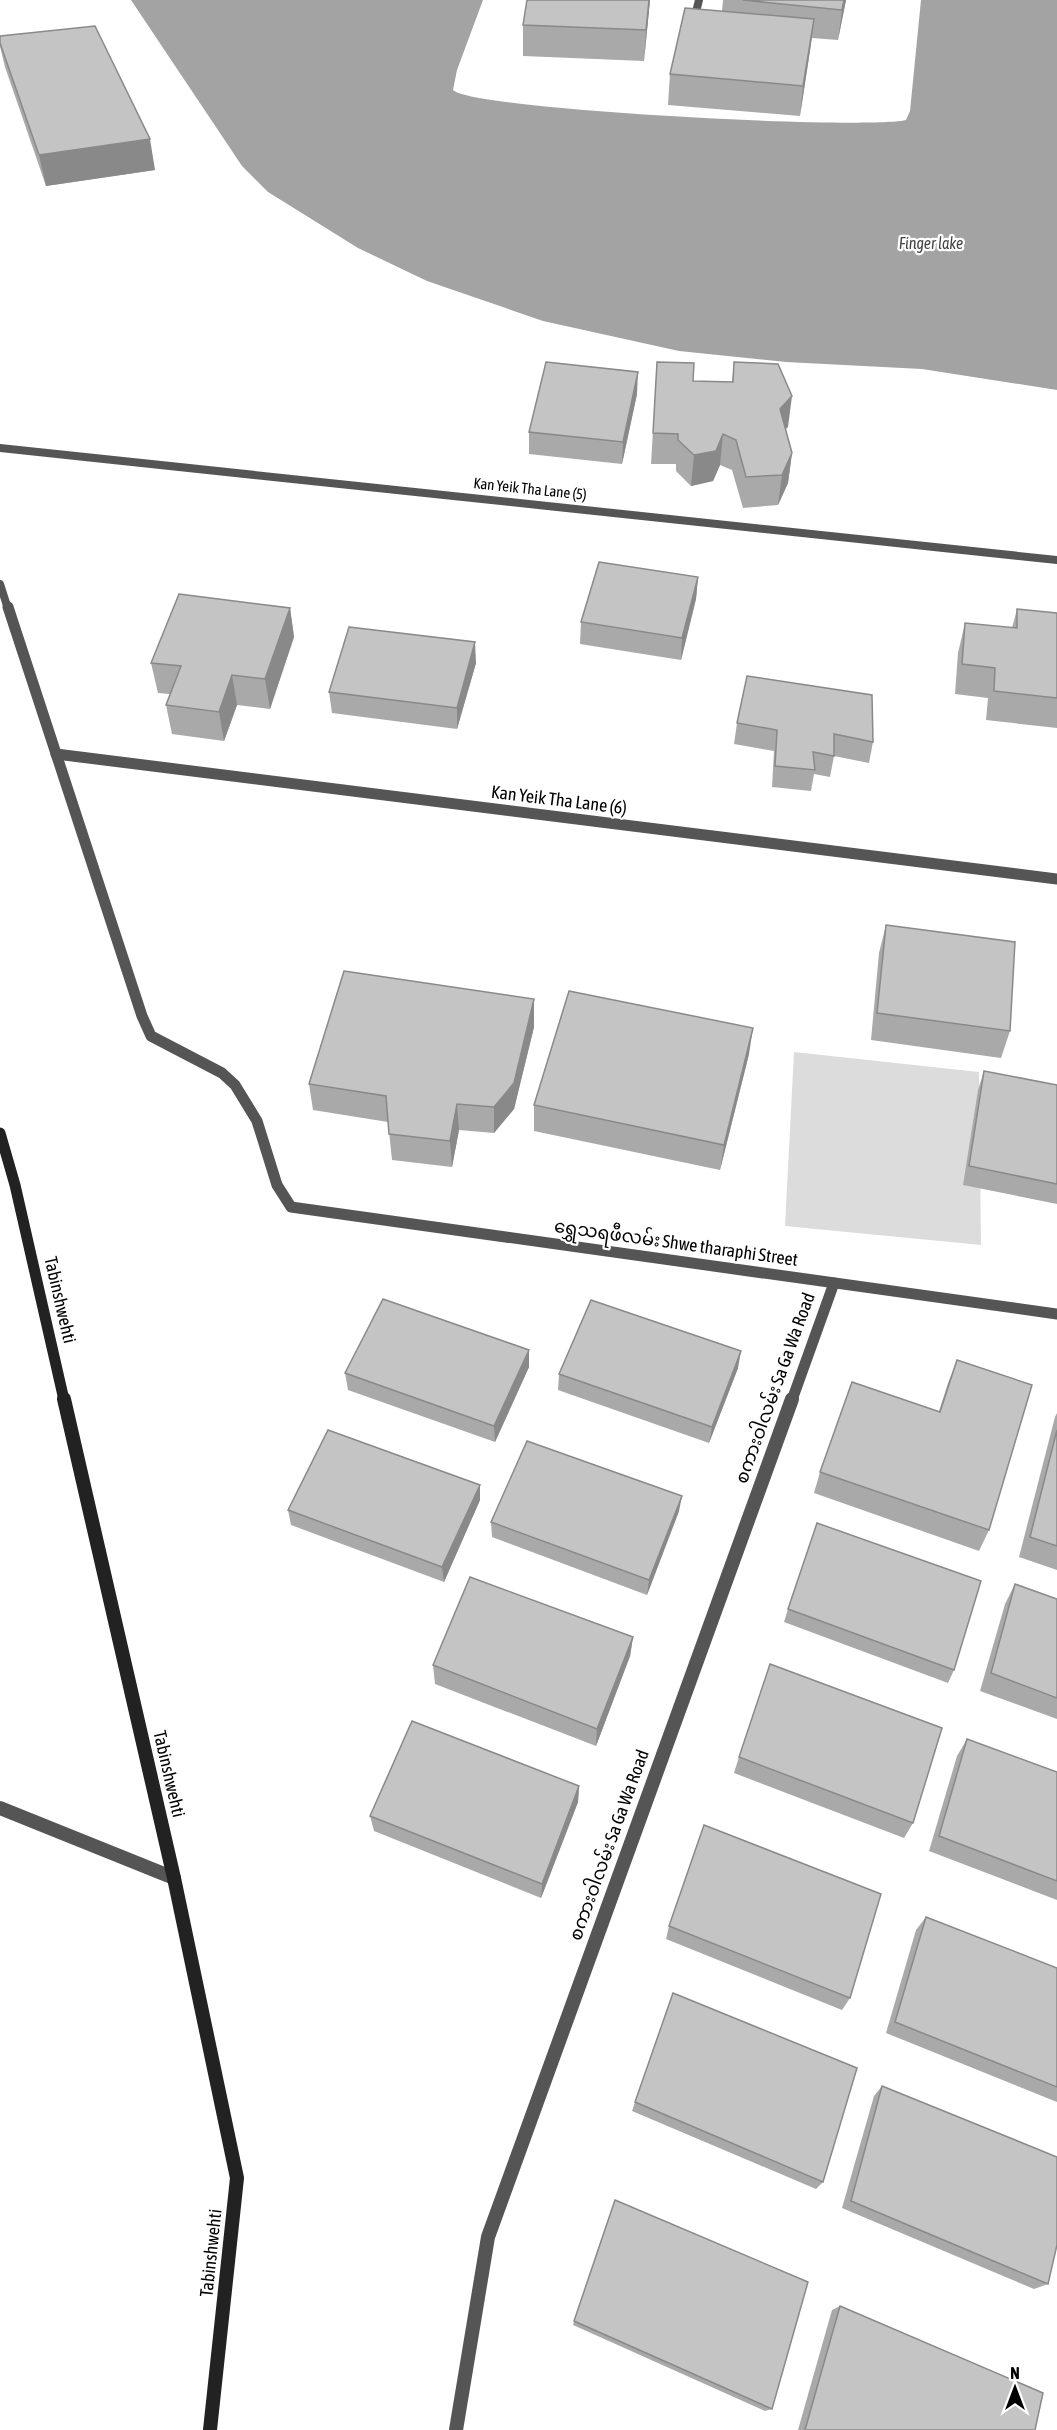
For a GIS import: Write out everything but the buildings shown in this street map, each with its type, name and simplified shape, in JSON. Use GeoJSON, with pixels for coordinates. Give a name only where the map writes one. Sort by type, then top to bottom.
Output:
{"type":"FeatureCollection","features":[{"type":"Feature","properties":{"kind":"main road","name":"Tabinshwehti"},"geometry":{"type":"LineString","coordinates":[[0,1134],[15,1185],[174,1878],[237,2178],[210,2430]]}},
{"type":"Feature","properties":{"kind":"street"},"geometry":{"type":"LineString","coordinates":[[696,12],[699,0]]}},
{"type":"Feature","properties":{"kind":"street","name":"Kan Yeik Tha Lane (5)"},"geometry":{"type":"LineString","coordinates":[[0,448],[1057,560]]}},
{"type":"Feature","properties":{"kind":"street"},"geometry":{"type":"LineString","coordinates":[[0,584],[56,754]]}},
{"type":"Feature","properties":{"kind":"street","name":"Kan Yeik Tha Lane (6)"},"geometry":{"type":"LineString","coordinates":[[56,754],[1057,879]]}},
{"type":"Feature","properties":{"kind":"street","name":"ရွှေသရဖီလမ်း Shwe tharaphi Street"},"geometry":{"type":"LineString","coordinates":[[56,754],[142,1016],[151,1036],[222,1073],[234,1085],[257,1121],[277,1185],[291,1208],[1057,1314]]}},
{"type":"Feature","properties":{"kind":"street","name":"စကားဝါလမ်း Sa Ga Wa Road"},"geometry":{"type":"LineString","coordinates":[[456,2430],[488,2237],[834,1283]]}},
{"type":"Feature","properties":{"kind":"street"},"geometry":{"type":"LineString","coordinates":[[0,1808],[174,1878]]}},
{"type":"Feature","properties":{"kind":"shaded area"},"geometry":{"type":"Polygon","coordinates":[[[794,1052],[979,1072],[981,1245],[785,1226],[794,1052]]]}},
{"type":"Feature","properties":{"kind":"water","name":"Finger lake"},"geometry":{"type":"Polygon","coordinates":[[[131,0],[483,0],[457,70],[453,90],[476,97],[526,105],[594,111],[750,120],[876,122],[906,120],[910,111],[921,0],[1057,0],[1057,390],[922,369],[786,362],[679,351],[543,321],[427,281],[358,248],[268,192],[242,166],[131,0]]]}}]}
